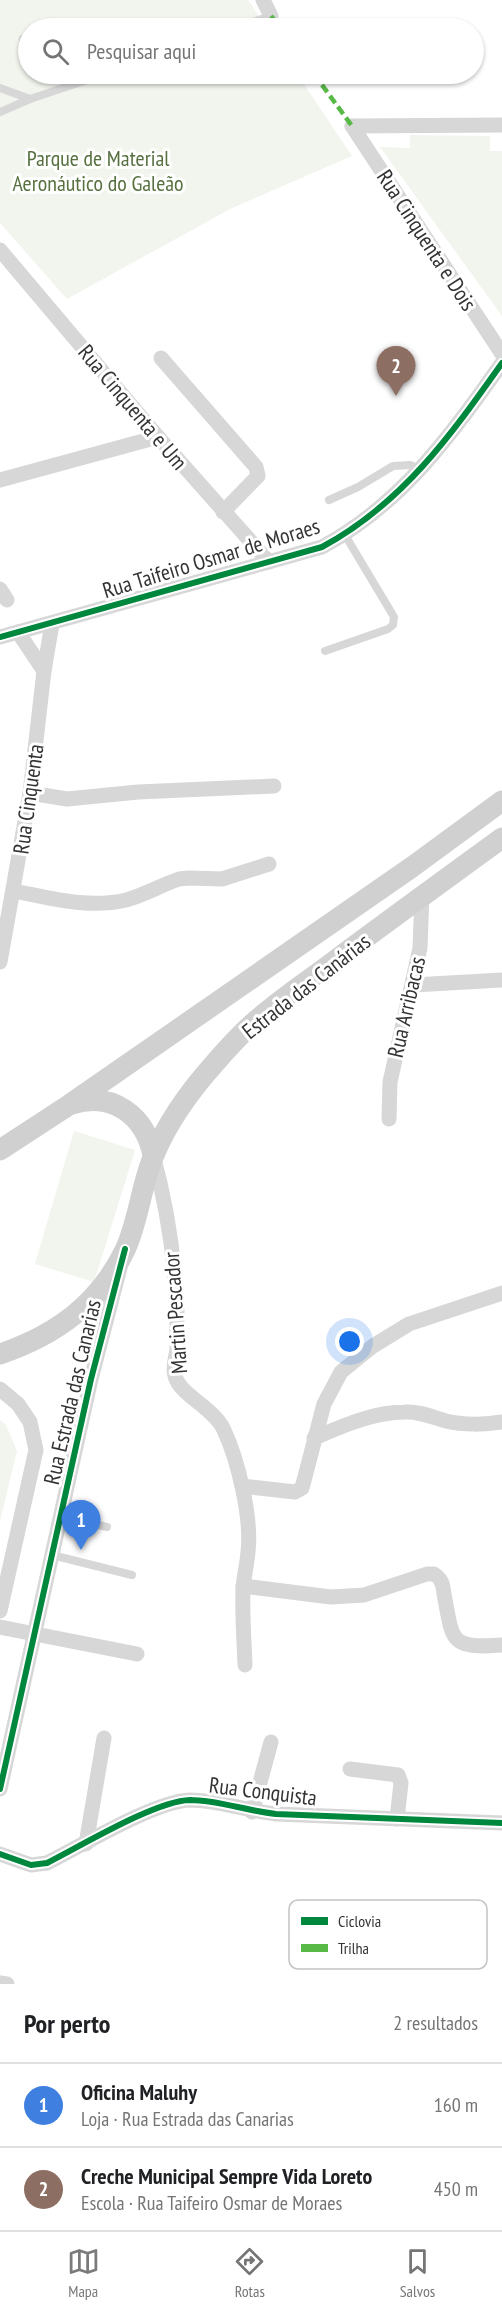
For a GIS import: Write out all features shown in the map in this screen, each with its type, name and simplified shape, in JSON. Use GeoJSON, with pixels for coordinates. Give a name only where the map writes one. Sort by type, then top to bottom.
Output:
{"type":"FeatureCollection","features":[{"type":"Feature","properties":{"kind":"main road","name":"Estrada das Canárias"},"geometry":{"type":"LineString","coordinates":[[0,1149],[69,1105],[412,867],[502,801]]}},
{"type":"Feature","properties":{"kind":"main road","name":"Estrada das Canárias"},"geometry":{"type":"LineString","coordinates":[[0,1354],[24,1346],[54,1331],[77,1314],[102,1287],[125,1249],[153,1155],[185,1098],[215,1063],[257,1020],[422,895],[502,838]]}},
{"type":"Feature","properties":{"kind":"main road"},"geometry":{"type":"LineString","coordinates":[[69,1105],[97,1101],[123,1109],[144,1129],[153,1155]]}},
{"type":"Feature","properties":{"kind":"street"},"geometry":{"type":"LineString","coordinates":[[263,0],[271,16]]}},
{"type":"Feature","properties":{"kind":"street","name":"Rua Cinquenta e Dois"},"geometry":{"type":"LineString","coordinates":[[502,125],[352,126],[502,354]]}},
{"type":"Feature","properties":{"kind":"street","name":"Rua Cinquenta e Um"},"geometry":{"type":"LineString","coordinates":[[0,250],[158,437],[269,562]]}},
{"type":"Feature","properties":{"kind":"street"},"geometry":{"type":"LineString","coordinates":[[161,358],[256,467],[258,476],[253,484],[224,512]]}},
{"type":"Feature","properties":{"kind":"street","name":"Rua Taifeiro Osmar de Moraes"},"geometry":{"type":"LineString","coordinates":[[0,637],[322,547],[345,534],[391,499],[421,470],[450,435],[502,363]]}},
{"type":"Feature","properties":{"kind":"street"},"geometry":{"type":"LineString","coordinates":[[0,480],[158,437]]}},
{"type":"Feature","properties":{"kind":"street","name":"Rua Cinquenta"},"geometry":{"type":"LineString","coordinates":[[0,962],[30,793],[44,671],[52,624]]}},
{"type":"Feature","properties":{"kind":"street"},"geometry":{"type":"LineString","coordinates":[[18,632],[44,671]]}},
{"type":"Feature","properties":{"kind":"street"},"geometry":{"type":"LineString","coordinates":[[30,793],[67,800],[153,791],[274,786]]}},
{"type":"Feature","properties":{"kind":"street"},"geometry":{"type":"LineString","coordinates":[[14,891],[74,902],[96,904],[115,902],[179,879],[222,879],[269,864]]}},
{"type":"Feature","properties":{"kind":"street","name":"Rua Arribacas"},"geometry":{"type":"LineString","coordinates":[[389,1119],[390,1082],[420,948],[422,895]]}},
{"type":"Feature","properties":{"kind":"street"},"geometry":{"type":"LineString","coordinates":[[413,985],[502,980]]}},
{"type":"Feature","properties":{"kind":"street","name":"Martin Pescador"},"geometry":{"type":"LineString","coordinates":[[153,1155],[163,1190],[171,1245],[177,1311],[175,1377],[181,1388],[210,1410],[223,1428],[242,1486],[249,1551],[243,1586],[245,1665]]}},
{"type":"Feature","properties":{"kind":"street","name":"Rua Estrada das Canarias"},"geometry":{"type":"LineString","coordinates":[[0,1788],[91,1379],[125,1249]]}},
{"type":"Feature","properties":{"kind":"street"},"geometry":{"type":"LineString","coordinates":[[242,1486],[299,1491],[302,1488],[324,1404],[341,1372],[373,1346],[409,1324],[502,1293]]}},
{"type":"Feature","properties":{"kind":"street","name":"Rua Estrada das Canarias"},"geometry":{"type":"LineString","coordinates":[[0,1389],[18,1404],[30,1422],[36,1450],[0,1611]]}},
{"type":"Feature","properties":{"kind":"street"},"geometry":{"type":"LineString","coordinates":[[314,1438],[347,1424],[379,1415],[405,1412],[424,1414],[448,1421],[502,1422]]}},
{"type":"Feature","properties":{"kind":"street"},"geometry":{"type":"LineString","coordinates":[[243,1586],[331,1597],[364,1595],[427,1574],[434,1574],[442,1582],[449,1626],[453,1636],[459,1642],[469,1646],[502,1645]]}},
{"type":"Feature","properties":{"kind":"street"},"geometry":{"type":"LineString","coordinates":[[0,1627],[137,1654]]}},
{"type":"Feature","properties":{"kind":"street"},"geometry":{"type":"LineString","coordinates":[[86,1844],[104,1738]]}},
{"type":"Feature","properties":{"kind":"street"},"geometry":{"type":"LineString","coordinates":[[252,1812],[271,1742]]}},
{"type":"Feature","properties":{"kind":"street"},"geometry":{"type":"LineString","coordinates":[[350,1768],[398,1775],[401,1783],[398,1819]]}},
{"type":"Feature","properties":{"kind":"street","name":"Rua Conquista"},"geometry":{"type":"LineString","coordinates":[[0,1854],[40,1866],[156,1808],[188,1800],[209,1802],[252,1812],[502,1822]]}},
{"type":"Feature","properties":{"kind":"street"},"geometry":{"type":"LineString","coordinates":[[0,1983],[7,1984]]}},
{"type":"Feature","properties":{"kind":"lane"},"geometry":{"type":"LineString","coordinates":[[265,18],[271,16]]}},
{"type":"Feature","properties":{"kind":"lane"},"geometry":{"type":"LineString","coordinates":[[0,112],[75,84]]}},
{"type":"Feature","properties":{"kind":"lane"},"geometry":{"type":"LineString","coordinates":[[0,88],[30,99]]}},
{"type":"Feature","properties":{"kind":"lane"},"geometry":{"type":"LineString","coordinates":[[329,500],[358,487],[393,466],[410,465],[421,470]]}},
{"type":"Feature","properties":{"kind":"lane"},"geometry":{"type":"LineString","coordinates":[[325,651],[388,629],[393,625],[394,617],[345,534]]}},
{"type":"Feature","properties":{"kind":"lane"},"geometry":{"type":"LineString","coordinates":[[61,1517],[107,1527]]}},
{"type":"Feature","properties":{"kind":"lane"},"geometry":{"type":"LineString","coordinates":[[52,1555],[132,1575]]}},
{"type":"Feature","properties":{"kind":"green space","name":"Parque de Material Aeronáutico do Galeão"},"geometry":{"type":"Polygon","coordinates":[[[0,0],[248,0],[260,18],[18,18],[18,84],[304,84],[352,156],[230,209],[67,299],[0,223],[0,0]]]}},
{"type":"Feature","properties":{"kind":"green space"},"geometry":{"type":"Polygon","coordinates":[[[410,135],[490,136],[490,151],[502,151],[502,316],[380,147],[410,148],[410,135]]]}},
{"type":"Feature","properties":{"kind":"green space"},"geometry":{"type":"Polygon","coordinates":[[[74,1131],[135,1150],[94,1282],[35,1264],[74,1131]]]}},
{"type":"Feature","properties":{"kind":"green space"},"geometry":{"type":"Polygon","coordinates":[[[0,1420],[6,1425],[17,1451],[0,1521],[0,1420]]]}},
{"type":"Feature","properties":{"kind":"marked path"},"geometry":{"type":"LineString","coordinates":[[321,84],[352,126]]}},
{"type":"Feature","properties":{"kind":"cycle path"},"geometry":{"type":"LineString","coordinates":[[0,637],[322,547],[351,530],[401,489],[444,442],[502,363]]}},
{"type":"Feature","properties":{"kind":"cycle path"},"geometry":{"type":"LineString","coordinates":[[0,1789],[91,1379],[125,1249]]}},
{"type":"Feature","properties":{"kind":"cycle path"},"geometry":{"type":"LineString","coordinates":[[0,1854],[31,1865],[47,1863],[138,1816],[175,1802],[190,1800],[276,1814],[502,1823]]}},
{"type":"Feature","properties":{"kind":"place","name":"Creche Municipal Sempre Vida Loreto"},"geometry":{"type":"Point","coordinates":[396,396]}},
{"type":"Feature","properties":{"kind":"place","name":"Oficina Maluhy"},"geometry":{"type":"Point","coordinates":[81,1550]}}]}
